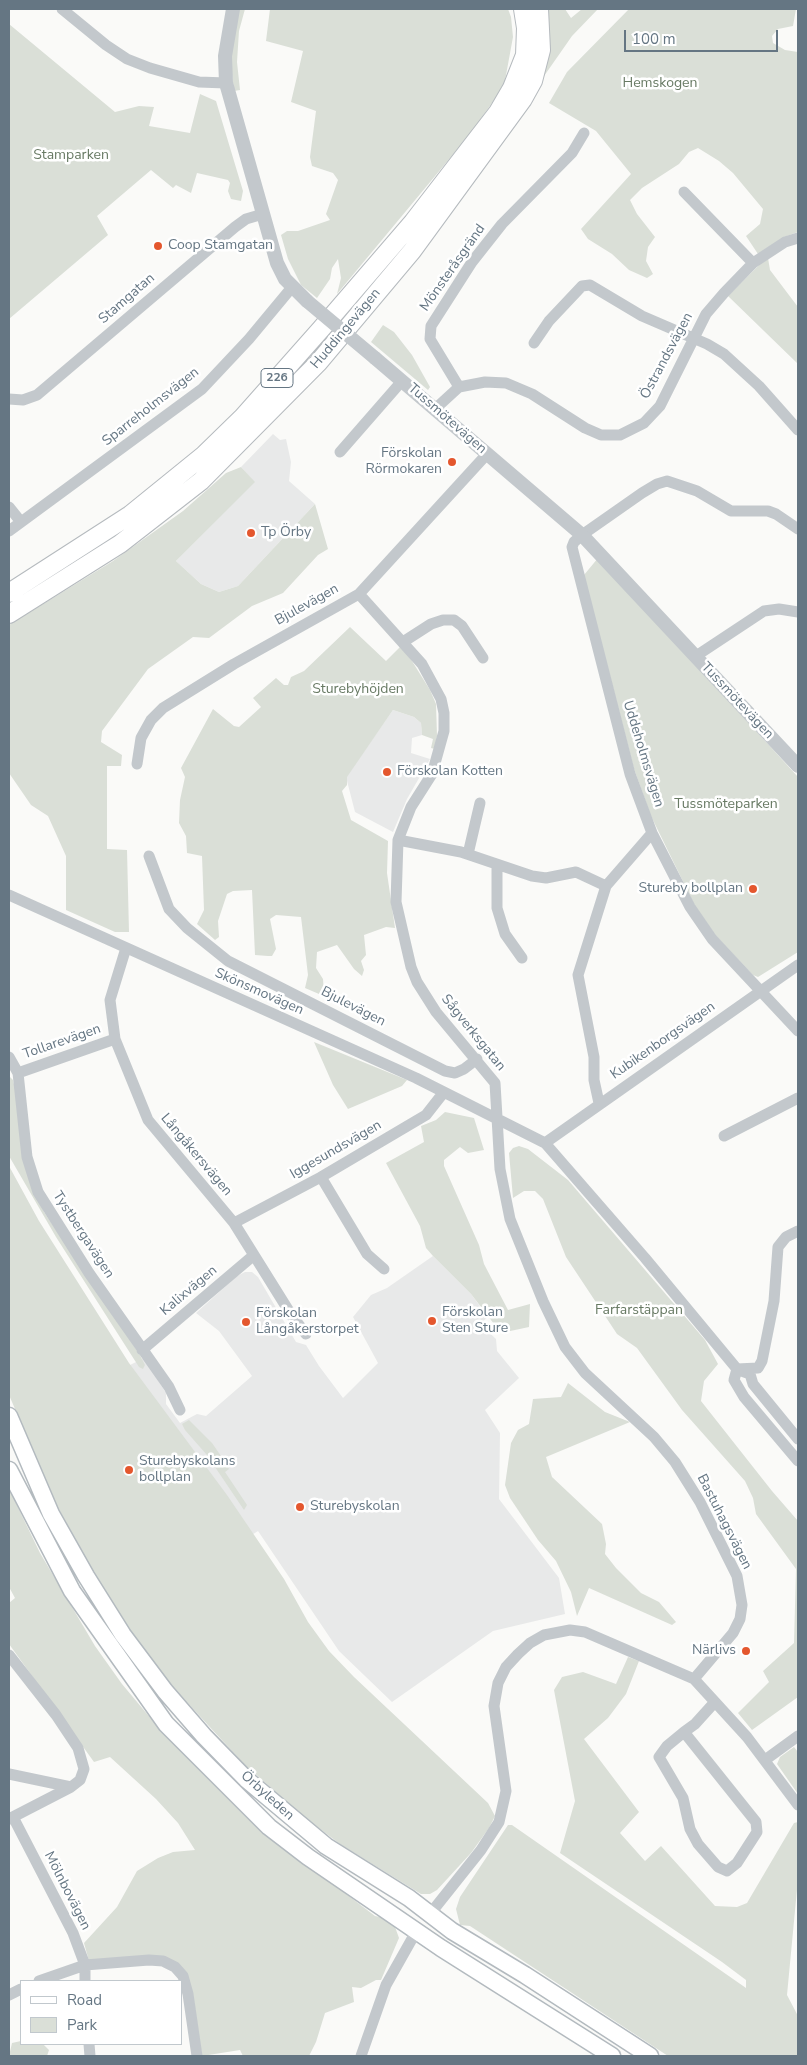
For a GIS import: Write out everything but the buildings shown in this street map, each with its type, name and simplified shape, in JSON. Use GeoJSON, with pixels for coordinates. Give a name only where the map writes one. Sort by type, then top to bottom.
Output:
{"type":"FeatureCollection","features":[{"type":"Feature","properties":{"kind":"main road","name":"Huddingevägen"},"geometry":{"type":"LineString","coordinates":[[9,593],[130,515],[204,455],[243,417],[321,329],[413,222],[498,112],[515,82],[525,55],[526,28],[523,9]]}},
{"type":"Feature","properties":{"kind":"main road","name":"Huddingevägen"},"geometry":{"type":"LineString","coordinates":[[9,614],[120,544],[194,487],[236,449],[318,363],[412,251],[523,99],[532,81],[541,50],[539,9]]}},
{"type":"Feature","properties":{"kind":"main road","name":"Örbyleden"},"geometry":{"type":"LineString","coordinates":[[9,1416],[51,1514],[86,1576],[123,1635],[166,1692],[204,1736],[282,1811],[326,1846],[409,1898],[452,1931],[525,1975],[650,2056]]}},
{"type":"Feature","properties":{"kind":"main road","name":"Örbyleden"},"geometry":{"type":"LineString","coordinates":[[9,1470],[72,1591],[166,1724],[269,1827],[308,1857],[441,1948],[612,2056]]}},
{"type":"Feature","properties":{"kind":"main road"},"geometry":{"type":"LineString","coordinates":[[417,1930],[430,1914]]}},
{"type":"Feature","properties":{"kind":"street"},"geometry":{"type":"LineString","coordinates":[[62,9],[106,45],[128,59],[150,68],[199,82],[226,83]]}},
{"type":"Feature","properties":{"kind":"street","name":"Tussmötevägen"},"geometry":{"type":"LineString","coordinates":[[233,9],[224,56],[226,83],[277,263],[285,278],[307,301],[582,535],[796,760]]}},
{"type":"Feature","properties":{"kind":"street","name":"Mönsteråsgränd"},"geometry":{"type":"LineString","coordinates":[[459,386],[430,339],[431,326],[472,262],[502,224],[572,154],[584,133]]}},
{"type":"Feature","properties":{"kind":"street"},"geometry":{"type":"LineString","coordinates":[[684,192],[753,263]]}},
{"type":"Feature","properties":{"kind":"street","name":"Stamgatan"},"geometry":{"type":"LineString","coordinates":[[9,399],[23,400],[37,395],[235,227],[246,219],[263,214]]}},
{"type":"Feature","properties":{"kind":"street","name":"Östrandsvägen"},"geometry":{"type":"LineString","coordinates":[[459,386],[485,382],[506,383],[532,394],[585,428],[601,435],[620,434],[644,423],[660,406],[706,314],[753,263],[786,242],[798,238]]}},
{"type":"Feature","properties":{"kind":"street"},"geometry":{"type":"LineString","coordinates":[[534,343],[549,320],[582,286],[590,285],[642,316],[707,344],[739,366],[798,430]]}},
{"type":"Feature","properties":{"kind":"street","name":"Sparreholmsvägen"},"geometry":{"type":"LineString","coordinates":[[9,531],[202,390],[250,339],[293,286]]}},
{"type":"Feature","properties":{"kind":"street"},"geometry":{"type":"LineString","coordinates":[[340,452],[402,380]]}},
{"type":"Feature","properties":{"kind":"street"},"geometry":{"type":"LineString","coordinates":[[435,409],[459,386]]}},
{"type":"Feature","properties":{"kind":"street","name":"Bjulevägen"},"geometry":{"type":"LineString","coordinates":[[137,764],[137,748],[140,738],[151,720],[163,708],[234,664],[359,594],[487,454]]}},
{"type":"Feature","properties":{"kind":"street"},"geometry":{"type":"LineString","coordinates":[[582,535],[642,493],[657,484],[667,481],[697,491],[731,511],[776,514],[798,530]]}},
{"type":"Feature","properties":{"kind":"street"},"geometry":{"type":"LineString","coordinates":[[9,507],[21,522]]}},
{"type":"Feature","properties":{"kind":"street","name":"Uddeholmsvägen"},"geometry":{"type":"LineString","coordinates":[[582,535],[574,542],[572,553],[630,774],[652,833],[690,907],[712,939],[798,1031]]}},
{"type":"Feature","properties":{"kind":"street","name":"Sågverksgatan"},"geometry":{"type":"LineString","coordinates":[[359,594],[422,664],[441,699],[444,731],[432,774],[411,807],[398,840],[396,902],[411,967],[417,982],[436,1012],[477,1058],[495,1082],[496,1118]]}},
{"type":"Feature","properties":{"kind":"street"},"geometry":{"type":"LineString","coordinates":[[696,656],[764,611],[780,609],[798,612]]}},
{"type":"Feature","properties":{"kind":"street"},"geometry":{"type":"LineString","coordinates":[[403,642],[431,624],[443,620],[454,620],[462,626],[483,658]]}},
{"type":"Feature","properties":{"kind":"street"},"geometry":{"type":"LineString","coordinates":[[468,854],[480,803]]}},
{"type":"Feature","properties":{"kind":"street"},"geometry":{"type":"LineString","coordinates":[[599,1103],[594,1080],[594,1057],[578,975],[606,886],[652,833]]}},
{"type":"Feature","properties":{"kind":"street"},"geometry":{"type":"LineString","coordinates":[[398,840],[468,854],[532,876],[546,878],[576,872],[606,886]]}},
{"type":"Feature","properties":{"kind":"street","name":"Bjulevägen"},"geometry":{"type":"LineString","coordinates":[[149,856],[169,909],[187,928],[228,960],[445,1071],[455,1073],[464,1069],[477,1058]]}},
{"type":"Feature","properties":{"kind":"street"},"geometry":{"type":"LineString","coordinates":[[497,864],[497,908],[505,934],[522,958]]}},
{"type":"Feature","properties":{"kind":"street","name":"Skönsmovägen"},"geometry":{"type":"LineString","coordinates":[[9,895],[444,1092],[496,1118]]}},
{"type":"Feature","properties":{"kind":"street","name":"Långåkersvägen"},"geometry":{"type":"LineString","coordinates":[[126,948],[110,1000],[115,1039],[148,1120],[234,1223],[292,1316],[306,1334]]}},
{"type":"Feature","properties":{"kind":"street","name":"Kubikenborgsvägen"},"geometry":{"type":"LineString","coordinates":[[545,1143],[798,964]]}},
{"type":"Feature","properties":{"kind":"street","name":"Tollarevägen"},"geometry":{"type":"LineString","coordinates":[[18,1073],[115,1039]]}},
{"type":"Feature","properties":{"kind":"street","name":"Tystbergavägen"},"geometry":{"type":"LineString","coordinates":[[9,1057],[18,1073],[27,1157],[38,1192],[142,1350],[169,1387],[180,1410]]}},
{"type":"Feature","properties":{"kind":"street","name":"Iggesundsvägen"},"geometry":{"type":"LineString","coordinates":[[234,1223],[321,1177],[426,1115],[444,1092]]}},
{"type":"Feature","properties":{"kind":"street"},"geometry":{"type":"LineString","coordinates":[[724,1136],[798,1098]]}},
{"type":"Feature","properties":{"kind":"street"},"geometry":{"type":"LineString","coordinates":[[496,1118],[545,1143],[645,1258],[737,1369],[750,1374],[753,1384],[798,1438]]}},
{"type":"Feature","properties":{"kind":"street","name":"Bastuhagsvägen"},"geometry":{"type":"LineString","coordinates":[[496,1118],[500,1169],[510,1219],[543,1301],[565,1347],[585,1373],[654,1437],[675,1462],[700,1502],[737,1576],[742,1605],[740,1619],[728,1639],[694,1679]]}},
{"type":"Feature","properties":{"kind":"street"},"geometry":{"type":"LineString","coordinates":[[321,1177],[367,1254],[384,1269]]}},
{"type":"Feature","properties":{"kind":"street"},"geometry":{"type":"LineString","coordinates":[[737,1369],[758,1368],[762,1361],[774,1300],[778,1246],[786,1237],[798,1231]]}},
{"type":"Feature","properties":{"kind":"street","name":"Kalixvägen"},"geometry":{"type":"LineString","coordinates":[[142,1350],[254,1255]]}},
{"type":"Feature","properties":{"kind":"street"},"geometry":{"type":"LineString","coordinates":[[737,1369],[734,1380],[744,1397],[798,1461]]}},
{"type":"Feature","properties":{"kind":"street"},"geometry":{"type":"LineString","coordinates":[[430,1914],[481,1850],[499,1822],[506,1791],[494,1706],[498,1683],[506,1667],[530,1643],[544,1635],[570,1630],[584,1632],[694,1679],[765,1760],[798,1805]]}},
{"type":"Feature","properties":{"kind":"street"},"geometry":{"type":"LineString","coordinates":[[9,1655],[56,1715],[83,1758],[84,1769],[80,1780],[71,1787],[11,1818]]}},
{"type":"Feature","properties":{"kind":"street"},"geometry":{"type":"LineString","coordinates":[[684,1732],[756,1822],[757,1832],[737,1863],[727,1871],[718,1867],[698,1844],[690,1829],[680,1790],[661,1764],[659,1757],[667,1746],[714,1703]]}},
{"type":"Feature","properties":{"kind":"street"},"geometry":{"type":"LineString","coordinates":[[765,1760],[798,1736]]}},
{"type":"Feature","properties":{"kind":"street"},"geometry":{"type":"LineString","coordinates":[[9,1774],[71,1787]]}},
{"type":"Feature","properties":{"kind":"street","name":"Mölnbovägen"},"geometry":{"type":"LineString","coordinates":[[11,1818],[69,1925],[85,1964],[85,1980]]}},
{"type":"Feature","properties":{"kind":"street"},"geometry":{"type":"LineString","coordinates":[[361,2056],[386,1985],[417,1930]]}},
{"type":"Feature","properties":{"kind":"street"},"geometry":{"type":"LineString","coordinates":[[42,1980],[85,1964],[149,1960],[163,1961],[175,1967],[183,1976],[188,1994],[197,2056]]}},
{"type":"Feature","properties":{"kind":"street"},"geometry":{"type":"LineString","coordinates":[[9,1996],[20,1990]]}},
{"type":"Feature","properties":{"kind":"shaded area"},"geometry":{"type":"Polygon","coordinates":[[[273,434],[280,440],[286,439],[291,462],[289,481],[315,504],[238,586],[219,592],[201,584],[176,561],[254,482],[241,467],[273,434]]]}},
{"type":"Feature","properties":{"kind":"shaded area","name":"Förskolan Kotten"},"geometry":{"type":"Polygon","coordinates":[[[393,710],[414,717],[421,723],[422,735],[412,738],[411,753],[430,759],[407,799],[393,832],[355,812],[346,777],[393,710]]]}},
{"type":"Feature","properties":{"kind":"shaded area","name":"Sturebyskolan"},"geometry":{"type":"Polygon","coordinates":[[[433,1256],[471,1294],[488,1317],[480,1324],[496,1339],[497,1351],[519,1378],[485,1410],[500,1433],[499,1499],[559,1578],[565,1614],[493,1631],[392,1702],[339,1651],[258,1531],[214,1559],[114,1373],[144,1358],[166,1393],[166,1404],[180,1423],[197,1414],[206,1416],[252,1376],[219,1331],[196,1313],[237,1276],[245,1272],[252,1272],[258,1277],[296,1342],[306,1345],[343,1398],[378,1363],[353,1317],[371,1295],[387,1288],[433,1256]]]}},
{"type":"Feature","properties":{"kind":"green space"},"geometry":{"type":"Polygon","coordinates":[[[239,9],[245,9],[239,31],[237,62],[240,90],[234,91],[231,66],[232,41],[239,9]]]}},
{"type":"Feature","properties":{"kind":"green space"},"geometry":{"type":"Polygon","coordinates":[[[270,9],[508,9],[511,17],[513,37],[504,86],[470,134],[337,294],[341,278],[338,259],[332,268],[330,279],[317,298],[301,285],[288,259],[281,235],[287,231],[298,231],[330,220],[326,214],[338,180],[333,173],[312,166],[310,157],[316,111],[291,102],[303,51],[266,41],[270,9]]]}},
{"type":"Feature","properties":{"kind":"green space"},"geometry":{"type":"Polygon","coordinates":[[[546,9],[565,9],[571,18],[582,9],[598,9],[572,36],[542,79],[548,55],[549,34],[546,9]]]}},
{"type":"Feature","properties":{"kind":"green space","name":"Hemskogen"},"geometry":{"type":"Polygon","coordinates":[[[629,9],[796,9],[793,26],[778,29],[772,36],[773,43],[785,50],[798,52],[798,232],[784,237],[758,254],[746,236],[760,224],[763,209],[733,173],[719,161],[698,148],[689,152],[679,164],[642,188],[630,200],[637,214],[655,237],[648,247],[646,261],[653,274],[647,278],[629,270],[612,254],[588,239],[581,229],[631,174],[596,131],[549,103],[567,72],[629,9]]]}},
{"type":"Feature","properties":{"kind":"green space","name":"Stamparken"},"geometry":{"type":"Polygon","coordinates":[[[9,24],[115,112],[139,106],[154,107],[149,126],[190,133],[200,94],[216,101],[243,191],[241,201],[231,199],[228,191],[230,183],[228,180],[197,173],[191,193],[176,185],[173,188],[151,170],[97,216],[108,235],[9,319],[9,24]]]}},
{"type":"Feature","properties":{"kind":"green space"},"geometry":{"type":"Polygon","coordinates":[[[768,258],[770,270],[798,307],[798,364],[728,296],[768,258]]]}},
{"type":"Feature","properties":{"kind":"green space"},"geometry":{"type":"Polygon","coordinates":[[[383,325],[394,332],[412,355],[430,387],[428,390],[371,342],[383,325]]]}},
{"type":"Feature","properties":{"kind":"green space"},"geometry":{"type":"Polygon","coordinates":[[[241,467],[255,482],[176,561],[201,584],[219,592],[238,586],[315,504],[328,549],[318,555],[283,593],[252,606],[209,638],[193,637],[148,669],[102,731],[101,742],[122,755],[121,766],[107,766],[107,849],[127,850],[129,932],[115,932],[66,910],[66,856],[48,816],[31,805],[9,773],[9,625],[113,561],[183,511],[226,473],[241,467]]]}},
{"type":"Feature","properties":{"kind":"green space","name":"Tussmöteparken"},"geometry":{"type":"Polygon","coordinates":[[[598,558],[798,777],[798,952],[758,977],[753,975],[716,936],[695,906],[651,816],[634,769],[584,575],[598,558]]]}},
{"type":"Feature","properties":{"kind":"green space","name":"Sturebyhöjden"},"geometry":{"type":"Polygon","coordinates":[[[350,627],[386,661],[402,645],[430,690],[436,704],[437,736],[435,749],[431,748],[433,739],[422,735],[421,723],[414,717],[393,710],[347,777],[347,785],[342,791],[351,820],[388,841],[387,873],[395,928],[386,927],[364,935],[366,955],[361,961],[364,970],[362,976],[354,969],[337,945],[317,952],[316,968],[323,979],[324,994],[319,994],[305,988],[308,975],[301,917],[276,915],[270,919],[276,949],[272,956],[255,955],[252,890],[233,891],[227,894],[218,921],[219,937],[215,940],[197,924],[204,910],[202,856],[187,853],[186,836],[179,823],[180,800],[185,777],[181,768],[213,709],[234,726],[239,727],[261,707],[253,698],[276,678],[284,685],[288,685],[291,677],[304,671],[350,627]]]}},
{"type":"Feature","properties":{"kind":"green space"},"geometry":{"type":"Polygon","coordinates":[[[314,1042],[407,1080],[402,1086],[348,1109],[333,1085],[314,1042]]]}},
{"type":"Feature","properties":{"kind":"green space"},"geometry":{"type":"Polygon","coordinates":[[[9,1076],[13,1080],[44,1212],[140,1355],[145,1365],[143,1369],[139,1367],[56,1237],[9,1156],[9,1076]]]}},
{"type":"Feature","properties":{"kind":"green space"},"geometry":{"type":"Polygon","coordinates":[[[445,1112],[474,1118],[484,1150],[468,1153],[460,1147],[444,1160],[444,1166],[479,1245],[484,1264],[508,1310],[530,1304],[529,1327],[501,1333],[471,1294],[426,1248],[420,1226],[386,1163],[424,1142],[421,1126],[436,1120],[445,1112]]]}},
{"type":"Feature","properties":{"kind":"green space","name":"Farfarstäppan"},"geometry":{"type":"Polygon","coordinates":[[[519,1146],[528,1149],[568,1180],[705,1340],[718,1364],[704,1381],[701,1401],[798,1521],[798,1697],[752,1730],[738,1713],[769,1682],[763,1671],[794,1643],[796,1569],[756,1514],[753,1498],[745,1481],[682,1410],[637,1348],[617,1334],[566,1257],[543,1199],[535,1191],[524,1191],[513,1198],[509,1153],[513,1148],[519,1146]]]}},
{"type":"Feature","properties":{"kind":"green space"},"geometry":{"type":"Polygon","coordinates":[[[9,1166],[39,1221],[129,1363],[227,1495],[284,1579],[308,1622],[329,1651],[354,1677],[488,1803],[495,1816],[489,1828],[471,1853],[437,1890],[430,1894],[421,1894],[340,1844],[304,1817],[244,1764],[170,1684],[122,1618],[101,1585],[56,1504],[9,1395],[9,1166]]]}},
{"type":"Feature","properties":{"kind":"green space"},"geometry":{"type":"Polygon","coordinates":[[[568,1383],[605,1412],[630,1422],[546,1457],[552,1477],[602,1524],[606,1544],[605,1554],[641,1593],[659,1602],[676,1622],[672,1625],[589,1588],[577,1616],[571,1592],[556,1561],[538,1540],[510,1498],[505,1485],[511,1443],[518,1430],[529,1424],[533,1399],[561,1397],[568,1383]]]}},
{"type":"Feature","properties":{"kind":"green space"},"geometry":{"type":"Polygon","coordinates":[[[189,1420],[212,1443],[221,1456],[214,1463],[185,1430],[182,1424],[189,1420]]]}},
{"type":"Feature","properties":{"kind":"green space"},"geometry":{"type":"Polygon","coordinates":[[[224,1460],[229,1469],[225,1472],[247,1505],[244,1510],[215,1467],[224,1460]]]}},
{"type":"Feature","properties":{"kind":"green space"},"geometry":{"type":"Polygon","coordinates":[[[9,1489],[40,1553],[95,1646],[122,1684],[163,1733],[248,1819],[375,1916],[389,1919],[394,1924],[399,1938],[381,1980],[376,1980],[361,1988],[352,1987],[354,2002],[325,2013],[316,2042],[309,2056],[243,2056],[240,2050],[202,2056],[193,1995],[173,1963],[89,1961],[84,1943],[117,1907],[137,1871],[158,1858],[173,1852],[195,1850],[178,1823],[156,1799],[110,1757],[94,1762],[9,1644],[9,1603],[15,1598],[9,1587],[9,1489]]]}},
{"type":"Feature","properties":{"kind":"green space"},"geometry":{"type":"Polygon","coordinates":[[[628,1657],[639,1661],[626,1694],[608,1718],[584,1739],[639,1812],[620,1833],[645,1861],[661,1846],[715,1906],[737,1907],[747,1903],[794,1823],[798,1822],[798,1879],[787,1995],[798,2016],[798,2056],[668,2056],[470,1926],[460,1925],[456,1909],[460,1897],[508,1825],[512,1825],[746,1988],[746,1980],[722,1962],[560,1853],[575,1801],[554,1690],[562,1677],[583,1672],[616,1684],[628,1657]]]}},
{"type":"Feature","properties":{"kind":"green space"},"geometry":{"type":"Polygon","coordinates":[[[794,1747],[798,1752],[798,1794],[777,1764],[780,1757],[794,1747]]]}},
{"type":"Feature","properties":{"kind":"green space"},"geometry":{"type":"Polygon","coordinates":[[[20,2041],[20,2045],[44,2045],[49,2050],[47,2056],[9,2056],[12,2043],[20,2041]]]}},
{"type":"Feature","properties":{"kind":"place","name":"Coop Stamgatan"},"geometry":{"type":"Point","coordinates":[158,246]}},
{"type":"Feature","properties":{"kind":"place","name":"Förskolan Rörmokaren"},"geometry":{"type":"Point","coordinates":[452,462]}},
{"type":"Feature","properties":{"kind":"place","name":"Tp Örby"},"geometry":{"type":"Point","coordinates":[251,533]}},
{"type":"Feature","properties":{"kind":"place","name":"Förskolan Kotten"},"geometry":{"type":"Point","coordinates":[387,772]}},
{"type":"Feature","properties":{"kind":"place","name":"Stureby bollplan"},"geometry":{"type":"Point","coordinates":[753,889]}},
{"type":"Feature","properties":{"kind":"place","name":"Förskolan Sten Sture"},"geometry":{"type":"Point","coordinates":[432,1321]}},
{"type":"Feature","properties":{"kind":"place","name":"Förskolan Långåkerstorpet"},"geometry":{"type":"Point","coordinates":[246,1322]}},
{"type":"Feature","properties":{"kind":"place","name":"Sturebyskolans bollplan"},"geometry":{"type":"Point","coordinates":[129,1470]}},
{"type":"Feature","properties":{"kind":"place","name":"Sturebyskolan"},"geometry":{"type":"Point","coordinates":[300,1507]}},
{"type":"Feature","properties":{"kind":"place","name":"Närlivs"},"geometry":{"type":"Point","coordinates":[746,1651]}}]}
